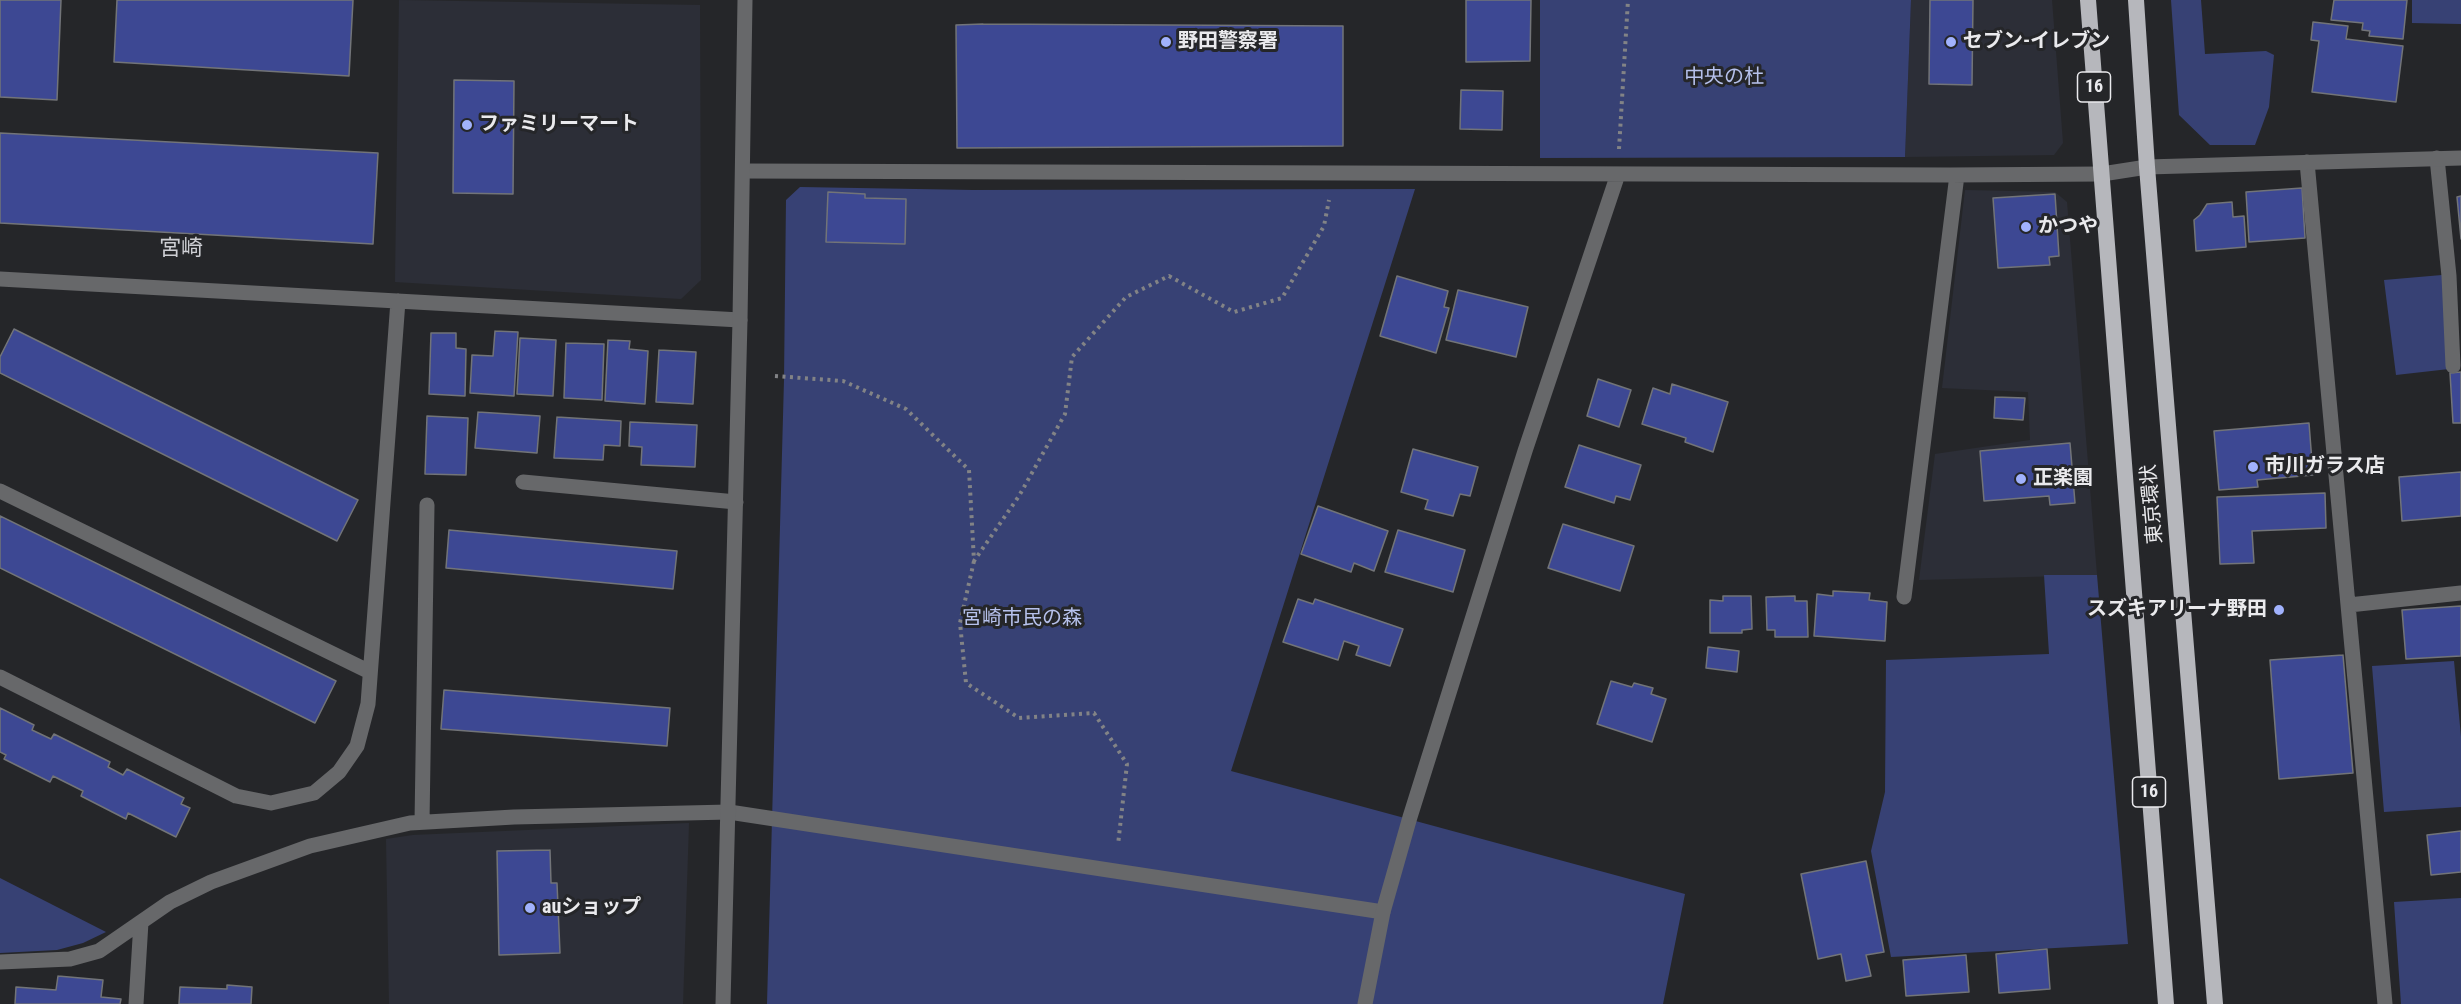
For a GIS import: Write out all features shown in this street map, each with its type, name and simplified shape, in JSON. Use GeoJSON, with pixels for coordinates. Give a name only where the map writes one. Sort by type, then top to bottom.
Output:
{"type":"FeatureCollection","features":[{"type":"Feature","properties":{"kind":"highway","name":"東京環状"},"geometry":{"type":"LineString","coordinates":[[2088,0],[2166,1004]]}},
{"type":"Feature","properties":{"kind":"highway","name":"東京環状"},"geometry":{"type":"LineString","coordinates":[[2136,0],[2147,167],[2215,1004]]}},
{"type":"Feature","properties":{"kind":"street"},"geometry":{"type":"LineString","coordinates":[[723,1004],[740,320],[745,0]]}},
{"type":"Feature","properties":{"kind":"street"},"geometry":{"type":"LineString","coordinates":[[2437,158],[2449,276],[2453,366]]}},
{"type":"Feature","properties":{"kind":"street"},"geometry":{"type":"LineString","coordinates":[[743,171],[2102,174],[2147,167],[2461,158]]}},
{"type":"Feature","properties":{"kind":"street"},"geometry":{"type":"LineString","coordinates":[[2307,162],[2385,1004]]}},
{"type":"Feature","properties":{"kind":"street"},"geometry":{"type":"LineString","coordinates":[[1365,1004],[1383,912],[1410,817],[1525,451],[1618,174]]}},
{"type":"Feature","properties":{"kind":"street"},"geometry":{"type":"LineString","coordinates":[[1904,597],[1957,175]]}},
{"type":"Feature","properties":{"kind":"street"},"geometry":{"type":"LineString","coordinates":[[0,279],[740,320]]}},
{"type":"Feature","properties":{"kind":"street"},"geometry":{"type":"LineString","coordinates":[[0,677],[236,796],[271,803],[314,793],[339,772],[357,746],[368,704],[398,302]]}},
{"type":"Feature","properties":{"kind":"street"},"geometry":{"type":"LineString","coordinates":[[522,482],[736,502]]}},
{"type":"Feature","properties":{"kind":"street"},"geometry":{"type":"LineString","coordinates":[[0,491],[370,672]]}},
{"type":"Feature","properties":{"kind":"street"},"geometry":{"type":"LineString","coordinates":[[422,822],[427,504]]}},
{"type":"Feature","properties":{"kind":"street"},"geometry":{"type":"LineString","coordinates":[[2349,605],[2461,592]]}},
{"type":"Feature","properties":{"kind":"street"},"geometry":{"type":"LineString","coordinates":[[0,962],[70,958],[99,951],[170,902],[211,882],[310,846],[410,823],[514,817],[729,812],[1383,912]]}},
{"type":"Feature","properties":{"kind":"street"},"geometry":{"type":"LineString","coordinates":[[136,1004],[141,922]]}},
{"type":"Feature","properties":{"kind":"path"},"geometry":{"type":"LineString","coordinates":[[1618,174],[1628,0]]}},
{"type":"Feature","properties":{"kind":"path"},"geometry":{"type":"LineString","coordinates":[[974,561],[1019,496],[1065,414],[1072,357],[1126,297],[1169,276],[1234,312],[1282,298],[1324,226],[1334,173]]}},
{"type":"Feature","properties":{"kind":"path"},"geometry":{"type":"LineString","coordinates":[[775,376],[843,381],[906,409],[969,470],[974,561],[960,623],[966,683],[1019,718],[1094,713],[1127,765],[1116,871]]}},
{"type":"Feature","properties":{"kind":"shaded area"},"geometry":{"type":"Polygon","coordinates":[[[399,0],[700,5],[701,280],[681,299],[395,282],[399,0]]]}},
{"type":"Feature","properties":{"kind":"shaded area"},"geometry":{"type":"Polygon","coordinates":[[[1911,0],[2052,0],[2063,143],[2054,155],[1905,157],[1911,0]]]}},
{"type":"Feature","properties":{"kind":"shaded area"},"geometry":{"type":"Polygon","coordinates":[[[1965,190],[2055,192],[2067,202],[2097,575],[1919,580],[1935,454],[2030,440],[2028,392],[1942,388],[1965,190]]]}},
{"type":"Feature","properties":{"kind":"shaded area"},"geometry":{"type":"Polygon","coordinates":[[[689,823],[683,1004],[389,1004],[386,839],[413,835],[689,823]]]}},
{"type":"Feature","properties":{"kind":"green space","name":"中央の杜"},"geometry":{"type":"Polygon","coordinates":[[[1540,0],[1911,0],[1905,157],[1540,158],[1540,0]]]}},
{"type":"Feature","properties":{"kind":"green space"},"geometry":{"type":"Polygon","coordinates":[[[2171,0],[2201,0],[2205,54],[2266,51],[2274,55],[2269,107],[2255,145],[2210,145],[2179,115],[2171,0]]]}},
{"type":"Feature","properties":{"kind":"green space"},"geometry":{"type":"Polygon","coordinates":[[[2412,0],[2461,0],[2461,24],[2412,23],[2412,0]]]}},
{"type":"Feature","properties":{"kind":"green space","name":"宮崎市民の森"},"geometry":{"type":"Polygon","coordinates":[[[800,187],[973,190],[1415,189],[1231,771],[1685,894],[1663,1004],[767,1004],[784,380],[786,200],[800,187]]]}},
{"type":"Feature","properties":{"kind":"green space"},"geometry":{"type":"Polygon","coordinates":[[[2442,275],[2449,369],[2396,375],[2384,280],[2442,275]]]}},
{"type":"Feature","properties":{"kind":"green space"},"geometry":{"type":"Polygon","coordinates":[[[2044,575],[2097,575],[2128,944],[1891,957],[1871,851],[1885,792],[1886,660],[2049,654],[2044,575]]]}},
{"type":"Feature","properties":{"kind":"green space"},"geometry":{"type":"Polygon","coordinates":[[[2454,661],[2461,737],[2461,807],[2384,812],[2372,666],[2454,661]]]}},
{"type":"Feature","properties":{"kind":"green space"},"geometry":{"type":"Polygon","coordinates":[[[0,878],[106,932],[83,943],[57,950],[0,953],[0,878]]]}},
{"type":"Feature","properties":{"kind":"green space"},"geometry":{"type":"Polygon","coordinates":[[[2461,898],[2461,1004],[2401,1004],[2394,902],[2461,898]]]}},
{"type":"Feature","properties":{"kind":"building"},"geometry":{"type":"Polygon","coordinates":[[[0,0],[61,0],[57,100],[0,97],[0,0]]]}},
{"type":"Feature","properties":{"kind":"building"},"geometry":{"type":"Polygon","coordinates":[[[117,0],[353,0],[349,76],[114,62],[117,0]]]}},
{"type":"Feature","properties":{"kind":"building"},"geometry":{"type":"Polygon","coordinates":[[[1466,0],[1531,0],[1530,61],[1466,62],[1466,0]]]}},
{"type":"Feature","properties":{"kind":"building","name":"セブン-イレブン"},"geometry":{"type":"Polygon","coordinates":[[[1930,0],[1973,0],[1972,85],[1929,84],[1930,0]]]}},
{"type":"Feature","properties":{"kind":"building"},"geometry":{"type":"Polygon","coordinates":[[[2334,0],[2407,0],[2403,39],[2369,36],[2370,31],[2362,30],[2363,23],[2331,20],[2334,0]]]}},
{"type":"Feature","properties":{"kind":"building"},"geometry":{"type":"Polygon","coordinates":[[[2313,22],[2348,26],[2346,39],[2403,46],[2396,102],[2312,92],[2319,41],[2311,40],[2313,22]]]}},
{"type":"Feature","properties":{"kind":"building"},"geometry":{"type":"Polygon","coordinates":[[[956,25],[1343,26],[1343,146],[957,148],[956,25]]]}},
{"type":"Feature","properties":{"kind":"building"},"geometry":{"type":"Polygon","coordinates":[[[454,80],[514,81],[513,194],[453,193],[454,80]]]}},
{"type":"Feature","properties":{"kind":"building"},"geometry":{"type":"Polygon","coordinates":[[[1461,90],[1503,91],[1502,130],[1460,129],[1461,90]]]}},
{"type":"Feature","properties":{"kind":"building"},"geometry":{"type":"Polygon","coordinates":[[[0,133],[378,153],[373,244],[0,223],[0,133]]]}},
{"type":"Feature","properties":{"kind":"building"},"geometry":{"type":"Polygon","coordinates":[[[2302,188],[2305,238],[2249,242],[2246,192],[2302,188]]]}},
{"type":"Feature","properties":{"kind":"building"},"geometry":{"type":"Polygon","coordinates":[[[828,192],[865,194],[865,198],[906,199],[905,244],[826,242],[828,192]]]}},
{"type":"Feature","properties":{"kind":"building","name":"かつや"},"geometry":{"type":"Polygon","coordinates":[[[2055,194],[2059,256],[2049,257],[2050,265],[1998,268],[1993,198],[2055,194]]]}},
{"type":"Feature","properties":{"kind":"building"},"geometry":{"type":"Polygon","coordinates":[[[2461,196],[2461,239],[2457,197],[2461,196]]]}},
{"type":"Feature","properties":{"kind":"building"},"geometry":{"type":"Polygon","coordinates":[[[2232,202],[2233,217],[2244,216],[2246,247],[2196,251],[2194,220],[2207,204],[2232,202]]]}},
{"type":"Feature","properties":{"kind":"building"},"geometry":{"type":"Polygon","coordinates":[[[1397,276],[1448,291],[1444,307],[1449,308],[1436,353],[1380,336],[1397,276]]]}},
{"type":"Feature","properties":{"kind":"building"},"geometry":{"type":"Polygon","coordinates":[[[1458,290],[1528,307],[1516,357],[1446,340],[1458,290]]]}},
{"type":"Feature","properties":{"kind":"building"},"geometry":{"type":"Polygon","coordinates":[[[14,329],[358,500],[337,541],[0,373],[0,357],[14,329]]]}},
{"type":"Feature","properties":{"kind":"building"},"geometry":{"type":"Polygon","coordinates":[[[495,331],[518,332],[514,396],[470,393],[472,355],[493,356],[495,331]]]}},
{"type":"Feature","properties":{"kind":"building"},"geometry":{"type":"Polygon","coordinates":[[[431,333],[456,333],[456,348],[466,349],[465,396],[429,394],[431,333]]]}},
{"type":"Feature","properties":{"kind":"building"},"geometry":{"type":"Polygon","coordinates":[[[520,338],[556,340],[553,396],[517,394],[520,338]]]}},
{"type":"Feature","properties":{"kind":"building"},"geometry":{"type":"Polygon","coordinates":[[[608,340],[630,341],[629,349],[648,351],[645,404],[605,401],[608,340]]]}},
{"type":"Feature","properties":{"kind":"building"},"geometry":{"type":"Polygon","coordinates":[[[566,343],[604,344],[602,400],[564,398],[566,343]]]}},
{"type":"Feature","properties":{"kind":"building"},"geometry":{"type":"Polygon","coordinates":[[[659,350],[696,352],[693,404],[656,402],[659,350]]]}},
{"type":"Feature","properties":{"kind":"building"},"geometry":{"type":"Polygon","coordinates":[[[2461,372],[2461,423],[2453,423],[2450,373],[2461,372]]]}},
{"type":"Feature","properties":{"kind":"building"},"geometry":{"type":"Polygon","coordinates":[[[1598,379],[1631,390],[1619,427],[1587,416],[1598,379]]]}},
{"type":"Feature","properties":{"kind":"building"},"geometry":{"type":"Polygon","coordinates":[[[1672,384],[1728,402],[1713,452],[1685,442],[1686,438],[1642,424],[1653,388],[1670,394],[1672,384]]]}},
{"type":"Feature","properties":{"kind":"building"},"geometry":{"type":"Polygon","coordinates":[[[1995,397],[2025,398],[2023,420],[1994,418],[1995,397]]]}},
{"type":"Feature","properties":{"kind":"building"},"geometry":{"type":"Polygon","coordinates":[[[478,412],[540,416],[537,453],[475,448],[478,412]]]}},
{"type":"Feature","properties":{"kind":"building"},"geometry":{"type":"Polygon","coordinates":[[[427,416],[468,418],[466,475],[425,474],[427,416]]]}},
{"type":"Feature","properties":{"kind":"building"},"geometry":{"type":"Polygon","coordinates":[[[557,417],[621,421],[620,446],[604,445],[603,460],[554,458],[557,417]]]}},
{"type":"Feature","properties":{"kind":"building"},"geometry":{"type":"Polygon","coordinates":[[[630,422],[697,425],[695,467],[641,465],[642,447],[629,446],[630,422]]]}},
{"type":"Feature","properties":{"kind":"building"},"geometry":{"type":"Polygon","coordinates":[[[2309,423],[2313,475],[2257,480],[2258,487],[2219,490],[2214,431],[2309,423]]]}},
{"type":"Feature","properties":{"kind":"building"},"geometry":{"type":"Polygon","coordinates":[[[2070,443],[2075,503],[2050,505],[2049,496],[1984,501],[1980,451],[2070,443]]]}},
{"type":"Feature","properties":{"kind":"building"},"geometry":{"type":"Polygon","coordinates":[[[1579,445],[1641,465],[1630,500],[1616,496],[1614,503],[1565,487],[1579,445]]]}},
{"type":"Feature","properties":{"kind":"building"},"geometry":{"type":"Polygon","coordinates":[[[1413,449],[1478,467],[1470,496],[1460,494],[1453,516],[1425,509],[1428,500],[1401,492],[1413,449]]]}},
{"type":"Feature","properties":{"kind":"building"},"geometry":{"type":"Polygon","coordinates":[[[2461,472],[2461,516],[2402,521],[2399,477],[2461,472]]]}},
{"type":"Feature","properties":{"kind":"building"},"geometry":{"type":"Polygon","coordinates":[[[2325,493],[2326,528],[2252,531],[2254,563],[2220,564],[2217,497],[2325,493]]]}},
{"type":"Feature","properties":{"kind":"building"},"geometry":{"type":"Polygon","coordinates":[[[1318,506],[1388,531],[1374,571],[1354,563],[1351,572],[1301,554],[1318,506]]]}},
{"type":"Feature","properties":{"kind":"building"},"geometry":{"type":"Polygon","coordinates":[[[0,516],[336,681],[315,723],[0,568],[0,516]]]}},
{"type":"Feature","properties":{"kind":"building"},"geometry":{"type":"Polygon","coordinates":[[[1563,524],[1634,546],[1620,591],[1548,568],[1563,524]]]}},
{"type":"Feature","properties":{"kind":"building"},"geometry":{"type":"Polygon","coordinates":[[[449,530],[677,551],[673,589],[446,568],[449,530]]]}},
{"type":"Feature","properties":{"kind":"building"},"geometry":{"type":"Polygon","coordinates":[[[1398,530],[1465,550],[1453,592],[1385,572],[1398,530]]]}},
{"type":"Feature","properties":{"kind":"building"},"geometry":{"type":"Polygon","coordinates":[[[1833,591],[1870,593],[1869,600],[1887,602],[1885,641],[1814,636],[1817,594],[1833,596],[1833,591]]]}},
{"type":"Feature","properties":{"kind":"building"},"geometry":{"type":"Polygon","coordinates":[[[1723,596],[1751,596],[1752,629],[1742,630],[1742,633],[1710,633],[1710,600],[1723,601],[1723,596]]]}},
{"type":"Feature","properties":{"kind":"building"},"geometry":{"type":"Polygon","coordinates":[[[1795,596],[1795,601],[1807,601],[1808,637],[1775,637],[1775,630],[1767,630],[1766,597],[1795,596]]]}},
{"type":"Feature","properties":{"kind":"building"},"geometry":{"type":"Polygon","coordinates":[[[1298,599],[1313,604],[1315,599],[1403,629],[1390,666],[1356,655],[1359,646],[1344,641],[1338,660],[1283,642],[1298,599]]]}},
{"type":"Feature","properties":{"kind":"building"},"geometry":{"type":"Polygon","coordinates":[[[2461,606],[2461,656],[2406,659],[2402,610],[2461,606]]]}},
{"type":"Feature","properties":{"kind":"building"},"geometry":{"type":"Polygon","coordinates":[[[1708,647],[1739,651],[1737,672],[1706,668],[1708,647]]]}},
{"type":"Feature","properties":{"kind":"building"},"geometry":{"type":"Polygon","coordinates":[[[2343,655],[2353,773],[2279,779],[2270,660],[2343,655]]]}},
{"type":"Feature","properties":{"kind":"building"},"geometry":{"type":"Polygon","coordinates":[[[1611,681],[1632,687],[1634,683],[1653,688],[1651,694],[1666,699],[1652,742],[1597,724],[1611,681]]]}},
{"type":"Feature","properties":{"kind":"building"},"geometry":{"type":"Polygon","coordinates":[[[444,690],[670,708],[667,746],[441,729],[444,690]]]}},
{"type":"Feature","properties":{"kind":"building"},"geometry":{"type":"Polygon","coordinates":[[[0,708],[34,725],[32,730],[51,739],[54,734],[110,762],[108,767],[123,775],[127,769],[184,798],[181,804],[190,808],[176,837],[128,813],[126,819],[81,796],[83,791],[53,776],[50,782],[4,759],[6,755],[0,752],[0,708]]]}},
{"type":"Feature","properties":{"kind":"building"},"geometry":{"type":"Polygon","coordinates":[[[2461,831],[2461,872],[2431,875],[2427,835],[2461,831]]]}},
{"type":"Feature","properties":{"kind":"building"},"geometry":{"type":"Polygon","coordinates":[[[550,850],[551,883],[557,883],[560,953],[499,955],[497,851],[550,850]]]}},
{"type":"Feature","properties":{"kind":"building"},"geometry":{"type":"Polygon","coordinates":[[[1866,861],[1884,952],[1866,955],[1871,976],[1846,981],[1841,954],[1818,959],[1801,874],[1866,861]]]}},
{"type":"Feature","properties":{"kind":"building"},"geometry":{"type":"Polygon","coordinates":[[[2047,949],[2050,989],[1999,993],[1996,954],[2047,949]]]}},
{"type":"Feature","properties":{"kind":"building"},"geometry":{"type":"Polygon","coordinates":[[[1966,955],[1969,992],[1906,996],[1903,960],[1966,955]]]}},
{"type":"Feature","properties":{"kind":"building"},"geometry":{"type":"Polygon","coordinates":[[[58,976],[103,980],[101,997],[121,999],[120,1004],[15,1004],[16,987],[56,990],[58,976]]]}},
{"type":"Feature","properties":{"kind":"building"},"geometry":{"type":"Polygon","coordinates":[[[227,985],[252,987],[251,1004],[179,1004],[180,987],[227,989],[227,985]]]}},
{"type":"Feature","properties":{"kind":"place","name":"野田警察署"},"geometry":{"type":"Point","coordinates":[1166,42]}},
{"type":"Feature","properties":{"kind":"place","name":"セブン-イレブン"},"geometry":{"type":"Point","coordinates":[1951,42]}},
{"type":"Feature","properties":{"kind":"place","name":"ファミリーマート"},"geometry":{"type":"Point","coordinates":[467,125]}},
{"type":"Feature","properties":{"kind":"place","name":"かつや"},"geometry":{"type":"Point","coordinates":[2026,227]}},
{"type":"Feature","properties":{"kind":"place","name":"市川ガラス店"},"geometry":{"type":"Point","coordinates":[2253,467]}},
{"type":"Feature","properties":{"kind":"place","name":"正楽園"},"geometry":{"type":"Point","coordinates":[2021,479]}},
{"type":"Feature","properties":{"kind":"place","name":"スズキアリーナ野田"},"geometry":{"type":"Point","coordinates":[2279,610]}},
{"type":"Feature","properties":{"kind":"place","name":"auショップ"},"geometry":{"type":"Point","coordinates":[530,908]}},
{"type":"Feature","properties":{"kind":"district","name":"宮崎"},"geometry":{"type":"Point","coordinates":[181,249]}}]}
